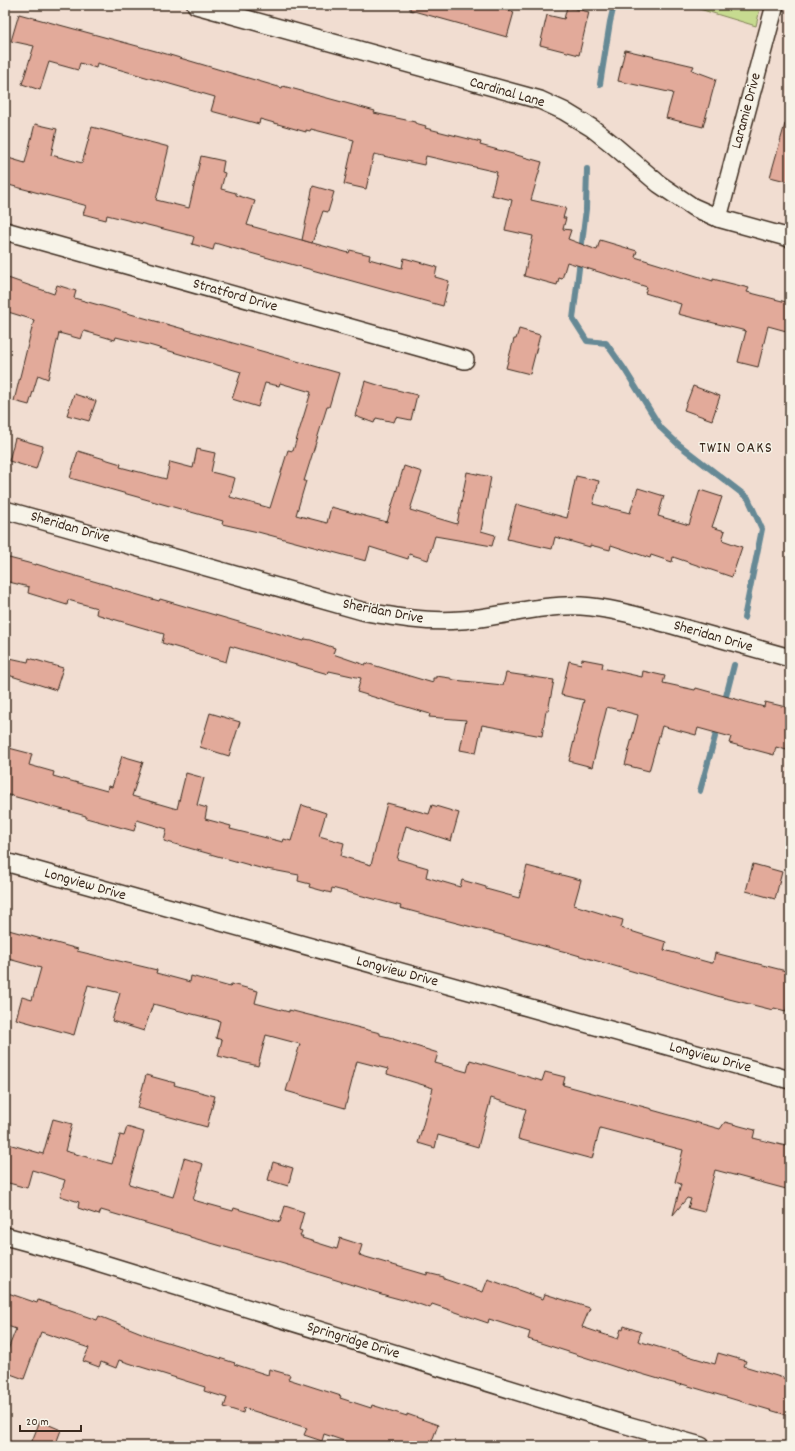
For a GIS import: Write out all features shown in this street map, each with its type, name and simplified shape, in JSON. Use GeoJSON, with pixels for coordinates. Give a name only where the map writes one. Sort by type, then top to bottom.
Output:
{"type":"FeatureCollection","features":[{"type":"Feature","properties":{"kind":"street","name":"Cardinal Lane"},"geometry":{"type":"LineString","coordinates":[[196,5],[540,100],[564,111],[592,128],[659,184],[693,207],[718,218],[790,238]]}},
{"type":"Feature","properties":{"kind":"street","name":"Laramie Drive"},"geometry":{"type":"LineString","coordinates":[[718,218],[776,5]]}},
{"type":"Feature","properties":{"kind":"street","name":"Stratford Drive"},"geometry":{"type":"LineString","coordinates":[[5,231],[464,360]]}},
{"type":"Feature","properties":{"kind":"street","name":"Sheridan Drive"},"geometry":{"type":"LineString","coordinates":[[5,510],[376,614],[412,620],[460,620],[558,606],[583,606],[607,609],[647,618],[790,658]]}},
{"type":"Feature","properties":{"kind":"street","name":"Longview Drive"},"geometry":{"type":"LineString","coordinates":[[5,862],[790,1080]]}},
{"type":"Feature","properties":{"kind":"street","name":"Springridge Drive"},"geometry":{"type":"LineString","coordinates":[[5,1236],[75,1255],[616,1422],[701,1446]]}},
{"type":"Feature","properties":{"kind":"green space"},"geometry":{"type":"Polygon","coordinates":[[[686,5],[761,5],[756,26],[686,5]]]}},
{"type":"Feature","properties":{"kind":"building"},"geometry":{"type":"Polygon","coordinates":[[[410,5],[505,5],[505,9],[514,12],[507,37],[410,10],[410,5]]]}},
{"type":"Feature","properties":{"kind":"building"},"geometry":{"type":"Polygon","coordinates":[[[567,7],[589,12],[579,55],[540,45],[547,15],[564,19],[567,7]]]}},
{"type":"Feature","properties":{"kind":"building"},"geometry":{"type":"Polygon","coordinates":[[[19,14],[163,53],[282,88],[283,86],[375,111],[374,113],[415,122],[426,126],[425,128],[481,142],[480,145],[542,162],[531,200],[566,208],[563,218],[566,218],[563,229],[571,230],[568,239],[597,250],[600,240],[637,251],[635,257],[713,281],[713,279],[749,288],[747,292],[790,303],[790,332],[768,326],[758,367],[738,362],[746,331],[678,314],[681,304],[645,293],[647,287],[567,262],[562,279],[559,278],[557,285],[524,276],[533,236],[505,230],[512,200],[491,195],[497,172],[426,156],[424,165],[374,154],[366,189],[344,184],[354,140],[311,129],[310,131],[306,130],[306,132],[260,119],[259,124],[211,111],[215,97],[97,63],[96,68],[80,63],[78,70],[49,62],[40,90],[22,84],[34,46],[11,41],[19,14]]]}},
{"type":"Feature","properties":{"kind":"building"},"geometry":{"type":"Polygon","coordinates":[[[625,50],[694,66],[692,70],[716,79],[703,127],[666,118],[673,93],[618,81],[625,50]]]}},
{"type":"Feature","properties":{"kind":"building"},"geometry":{"type":"Polygon","coordinates":[[[35,124],[57,129],[51,155],[82,163],[92,127],[169,147],[156,200],[189,208],[201,156],[224,161],[222,172],[225,173],[221,189],[236,193],[236,195],[255,201],[247,225],[349,253],[350,250],[370,255],[369,259],[402,268],[404,258],[437,267],[435,277],[449,281],[443,306],[215,243],[213,250],[192,244],[194,237],[192,236],[107,215],[106,220],[83,214],[86,206],[84,205],[5,184],[5,157],[25,163],[35,124]]]}},
{"type":"Feature","properties":{"kind":"building"},"geometry":{"type":"Polygon","coordinates":[[[785,124],[790,125],[790,182],[770,177],[785,124]]]}},
{"type":"Feature","properties":{"kind":"building"},"geometry":{"type":"Polygon","coordinates":[[[313,186],[334,192],[328,212],[323,211],[312,243],[302,240],[313,186]]]}},
{"type":"Feature","properties":{"kind":"building"},"geometry":{"type":"Polygon","coordinates":[[[5,277],[54,294],[57,285],[76,291],[74,298],[339,373],[304,481],[306,481],[296,515],[327,523],[331,507],[387,522],[404,466],[422,472],[410,510],[457,524],[467,472],[491,477],[481,531],[495,535],[492,546],[435,536],[428,560],[409,554],[408,559],[370,547],[366,561],[258,532],[222,524],[223,521],[70,478],[78,451],[121,464],[120,467],[166,479],[170,462],[193,468],[197,449],[215,453],[211,472],[235,478],[230,497],[270,508],[288,450],[293,451],[311,392],[280,383],[279,386],[265,383],[258,407],[232,399],[241,372],[149,345],[116,337],[115,340],[84,331],[81,339],[59,333],[48,379],[38,375],[29,405],[14,401],[34,320],[5,311],[5,277]]]}},
{"type":"Feature","properties":{"kind":"building"},"geometry":{"type":"Polygon","coordinates":[[[519,329],[540,335],[530,374],[506,368],[514,339],[516,339],[519,329]]]}},
{"type":"Feature","properties":{"kind":"building"},"geometry":{"type":"Polygon","coordinates":[[[365,381],[417,395],[411,420],[396,417],[394,422],[376,418],[374,423],[355,416],[365,381]]]}},
{"type":"Feature","properties":{"kind":"building"},"geometry":{"type":"Polygon","coordinates":[[[693,386],[720,396],[712,420],[684,410],[693,386]]]}},
{"type":"Feature","properties":{"kind":"building"},"geometry":{"type":"Polygon","coordinates":[[[74,394],[96,401],[89,421],[67,415],[74,394]]]}},
{"type":"Feature","properties":{"kind":"building"},"geometry":{"type":"Polygon","coordinates":[[[15,438],[43,446],[36,469],[9,461],[15,438]]]}},
{"type":"Feature","properties":{"kind":"building"},"geometry":{"type":"Polygon","coordinates":[[[576,476],[599,481],[593,504],[630,513],[638,488],[664,496],[658,516],[689,525],[700,490],[722,497],[712,527],[725,531],[722,540],[742,547],[732,577],[673,557],[672,562],[651,555],[650,558],[611,545],[610,550],[590,545],[590,547],[555,537],[552,549],[507,539],[516,504],[567,518],[576,476]]]}},
{"type":"Feature","properties":{"kind":"building"},"geometry":{"type":"Polygon","coordinates":[[[5,557],[36,564],[159,601],[160,599],[304,641],[305,639],[311,640],[335,648],[333,654],[365,665],[366,663],[433,683],[433,678],[436,678],[436,676],[454,680],[503,685],[506,673],[554,680],[548,711],[546,711],[542,736],[482,725],[476,753],[460,750],[466,720],[429,717],[430,714],[357,692],[361,678],[329,671],[328,674],[230,646],[226,662],[162,643],[164,634],[96,614],[97,608],[68,600],[67,605],[28,593],[29,587],[5,581],[5,557]]]}},
{"type":"Feature","properties":{"kind":"building"},"geometry":{"type":"Polygon","coordinates":[[[5,657],[28,662],[29,658],[63,668],[56,690],[5,674],[5,657]]]}},
{"type":"Feature","properties":{"kind":"building"},"geometry":{"type":"Polygon","coordinates":[[[582,659],[603,663],[602,668],[642,677],[643,671],[665,676],[663,683],[695,690],[696,688],[764,707],[765,702],[790,708],[790,751],[776,747],[774,755],[729,743],[731,737],[698,728],[696,735],[662,726],[649,771],[625,765],[638,715],[607,707],[592,767],[569,761],[584,700],[561,695],[569,661],[581,664],[582,659]]]}},
{"type":"Feature","properties":{"kind":"building"},"geometry":{"type":"Polygon","coordinates":[[[210,713],[240,722],[229,756],[200,747],[210,713]]]}},
{"type":"Feature","properties":{"kind":"building"},"geometry":{"type":"Polygon","coordinates":[[[5,747],[32,754],[29,765],[54,772],[53,776],[107,791],[108,786],[112,787],[122,756],[143,762],[132,796],[177,809],[186,773],[204,778],[197,805],[207,808],[205,819],[231,826],[230,829],[283,842],[284,839],[291,841],[302,805],[326,813],[319,836],[344,843],[341,856],[371,865],[387,803],[429,814],[432,805],[459,813],[451,841],[406,826],[397,859],[428,868],[426,877],[460,887],[462,880],[486,887],[486,889],[519,898],[527,866],[581,880],[574,905],[623,920],[621,928],[666,942],[664,950],[711,963],[713,963],[715,953],[790,972],[790,997],[786,1011],[774,1008],[773,1010],[717,996],[570,953],[400,908],[401,906],[332,888],[331,893],[309,887],[310,884],[298,881],[299,875],[267,870],[164,841],[167,829],[137,820],[134,831],[5,794],[5,747]]]}},
{"type":"Feature","properties":{"kind":"building"},"geometry":{"type":"Polygon","coordinates":[[[753,864],[782,872],[775,899],[746,891],[753,864]]]}},
{"type":"Feature","properties":{"kind":"building"},"geometry":{"type":"Polygon","coordinates":[[[5,929],[78,949],[77,951],[157,970],[156,973],[190,982],[191,976],[230,987],[231,984],[258,991],[255,1003],[380,1033],[380,1035],[438,1053],[435,1063],[467,1072],[470,1060],[542,1081],[545,1072],[565,1077],[563,1085],[720,1129],[725,1122],[755,1130],[753,1138],[790,1147],[790,1190],[715,1170],[704,1212],[688,1208],[691,1199],[687,1198],[673,1215],[681,1184],[675,1182],[683,1150],[600,1128],[592,1159],[518,1139],[526,1109],[491,1098],[478,1147],[438,1135],[435,1148],[418,1143],[433,1088],[387,1074],[388,1069],[357,1061],[345,1108],[286,1091],[300,1044],[266,1035],[258,1066],[218,1056],[222,1040],[216,1038],[220,1021],[153,1004],[144,1031],[112,1021],[120,993],[88,985],[74,1035],[16,1019],[22,997],[32,1000],[41,968],[5,958],[5,929]]]}},
{"type":"Feature","properties":{"kind":"building"},"geometry":{"type":"Polygon","coordinates":[[[146,1075],[175,1083],[174,1085],[215,1096],[207,1127],[137,1108],[146,1075]]]}},
{"type":"Feature","properties":{"kind":"building"},"geometry":{"type":"Polygon","coordinates":[[[53,1119],[72,1124],[65,1151],[112,1164],[120,1135],[124,1136],[127,1127],[144,1132],[129,1184],[173,1197],[184,1158],[203,1164],[193,1200],[233,1211],[234,1208],[280,1222],[285,1206],[304,1212],[299,1230],[302,1231],[300,1236],[303,1236],[302,1238],[337,1249],[340,1238],[362,1245],[359,1255],[427,1275],[427,1273],[444,1277],[444,1279],[483,1292],[488,1279],[543,1299],[545,1294],[590,1308],[582,1327],[618,1339],[621,1329],[623,1330],[624,1326],[641,1332],[638,1341],[715,1364],[718,1353],[746,1361],[744,1366],[790,1380],[790,1416],[682,1384],[681,1385],[628,1371],[528,1339],[530,1332],[489,1319],[488,1323],[432,1304],[430,1308],[404,1299],[388,1296],[101,1210],[99,1215],[78,1208],[79,1202],[60,1196],[65,1180],[32,1170],[27,1188],[5,1182],[5,1143],[43,1154],[53,1119]]]}},
{"type":"Feature","properties":{"kind":"building"},"geometry":{"type":"Polygon","coordinates":[[[273,1162],[293,1168],[288,1186],[268,1180],[273,1162]]]}},
{"type":"Feature","properties":{"kind":"building"},"geometry":{"type":"Polygon","coordinates":[[[5,1292],[37,1303],[38,1300],[97,1320],[99,1316],[154,1338],[235,1363],[234,1364],[268,1375],[269,1369],[290,1375],[288,1379],[341,1396],[340,1398],[371,1408],[372,1405],[407,1416],[407,1414],[438,1425],[430,1446],[359,1446],[324,1434],[322,1441],[304,1435],[307,1428],[244,1408],[243,1413],[224,1407],[227,1398],[204,1391],[205,1387],[119,1360],[116,1368],[101,1362],[99,1367],[83,1361],[89,1348],[41,1332],[24,1379],[5,1372],[5,1357],[16,1329],[5,1325],[5,1292]]]}},
{"type":"Feature","properties":{"kind":"building"},"geometry":{"type":"Polygon","coordinates":[[[40,1421],[61,1430],[55,1446],[30,1446],[40,1421]]]}},
{"type":"Feature","properties":{"kind":"waterway"},"geometry":{"type":"LineString","coordinates":[[600,84],[614,5]]}},
{"type":"Feature","properties":{"kind":"waterway"},"geometry":{"type":"LineString","coordinates":[[587,169],[586,209],[573,319],[587,341],[606,343],[625,370],[661,428],[678,444],[748,498],[762,529],[744,618]]}},
{"type":"Feature","properties":{"kind":"waterway"},"geometry":{"type":"LineString","coordinates":[[724,704],[734,665]]}},
{"type":"Feature","properties":{"kind":"waterway"},"geometry":{"type":"LineString","coordinates":[[700,791],[718,726]]}},
{"type":"Feature","properties":{"kind":"district","name":"TWIN OAKS"},"geometry":{"type":"Point","coordinates":[736,448]}}]}
